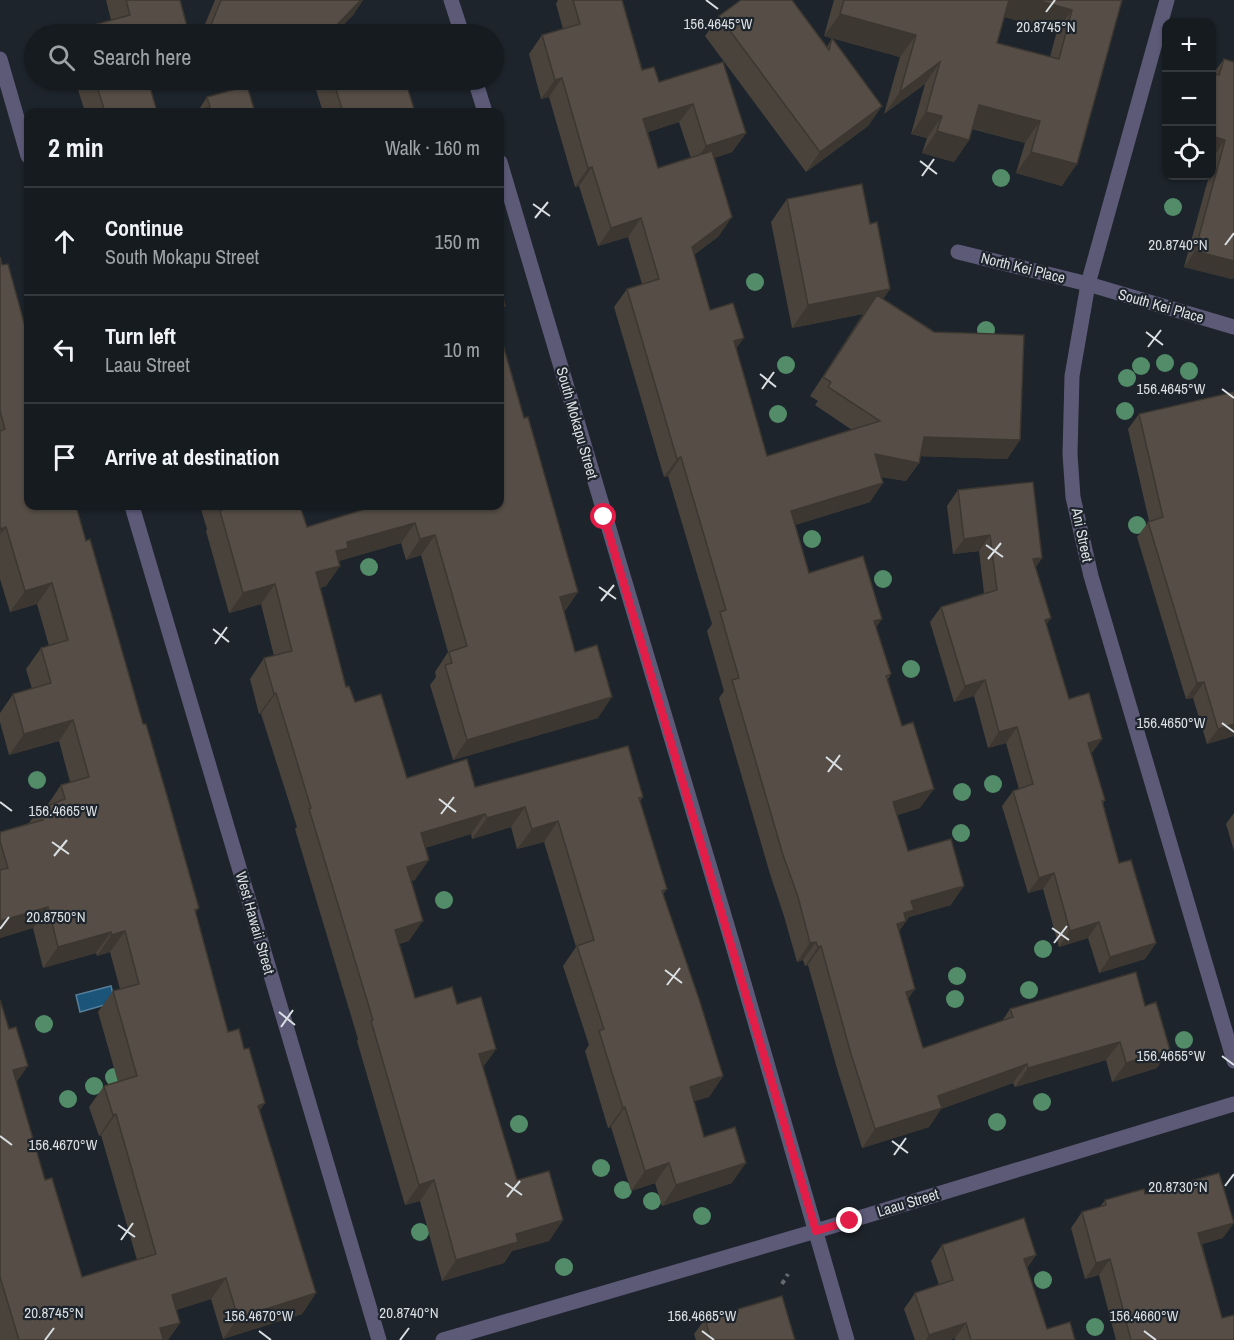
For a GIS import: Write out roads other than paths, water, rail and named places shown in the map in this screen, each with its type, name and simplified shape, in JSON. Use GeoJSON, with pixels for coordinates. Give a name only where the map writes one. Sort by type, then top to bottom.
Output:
{"type":"FeatureCollection","features":[{"type":"Feature","properties":{"kind":"street"},"geometry":{"type":"LineString","coordinates":[[451,0],[459,24]]}},
{"type":"Feature","properties":{"kind":"street","name":"Ani Street"},"geometry":{"type":"LineString","coordinates":[[1167,0],[1088,284],[1072,376],[1070,454],[1073,497],[1091,576],[1234,1061]]}},
{"type":"Feature","properties":{"kind":"street"},"geometry":{"type":"LineString","coordinates":[[0,59],[24,142]]}},
{"type":"Feature","properties":{"kind":"street"},"geometry":{"type":"LineString","coordinates":[[478,90],[484,108]]}},
{"type":"Feature","properties":{"kind":"street","name":"South Mokapu Street"},"geometry":{"type":"LineString","coordinates":[[504,176],[847,1340]]}},
{"type":"Feature","properties":{"kind":"street","name":"North Kei Place"},"geometry":{"type":"LineString","coordinates":[[958,252],[1088,284]]}},
{"type":"Feature","properties":{"kind":"street","name":"South Kei Place"},"geometry":{"type":"LineString","coordinates":[[1088,284],[1234,327]]}},
{"type":"Feature","properties":{"kind":"street","name":"West Hawaii Street"},"geometry":{"type":"LineString","coordinates":[[133,510],[379,1340]]}},
{"type":"Feature","properties":{"kind":"street","name":"Laau Street"},"geometry":{"type":"LineString","coordinates":[[443,1340],[816,1231],[1234,1104]]}},
{"type":"Feature","properties":{"kind":"water"},"geometry":{"type":"Polygon","coordinates":[[[111,986],[115,1002],[80,1012],[76,995],[111,986]]]}}]}
